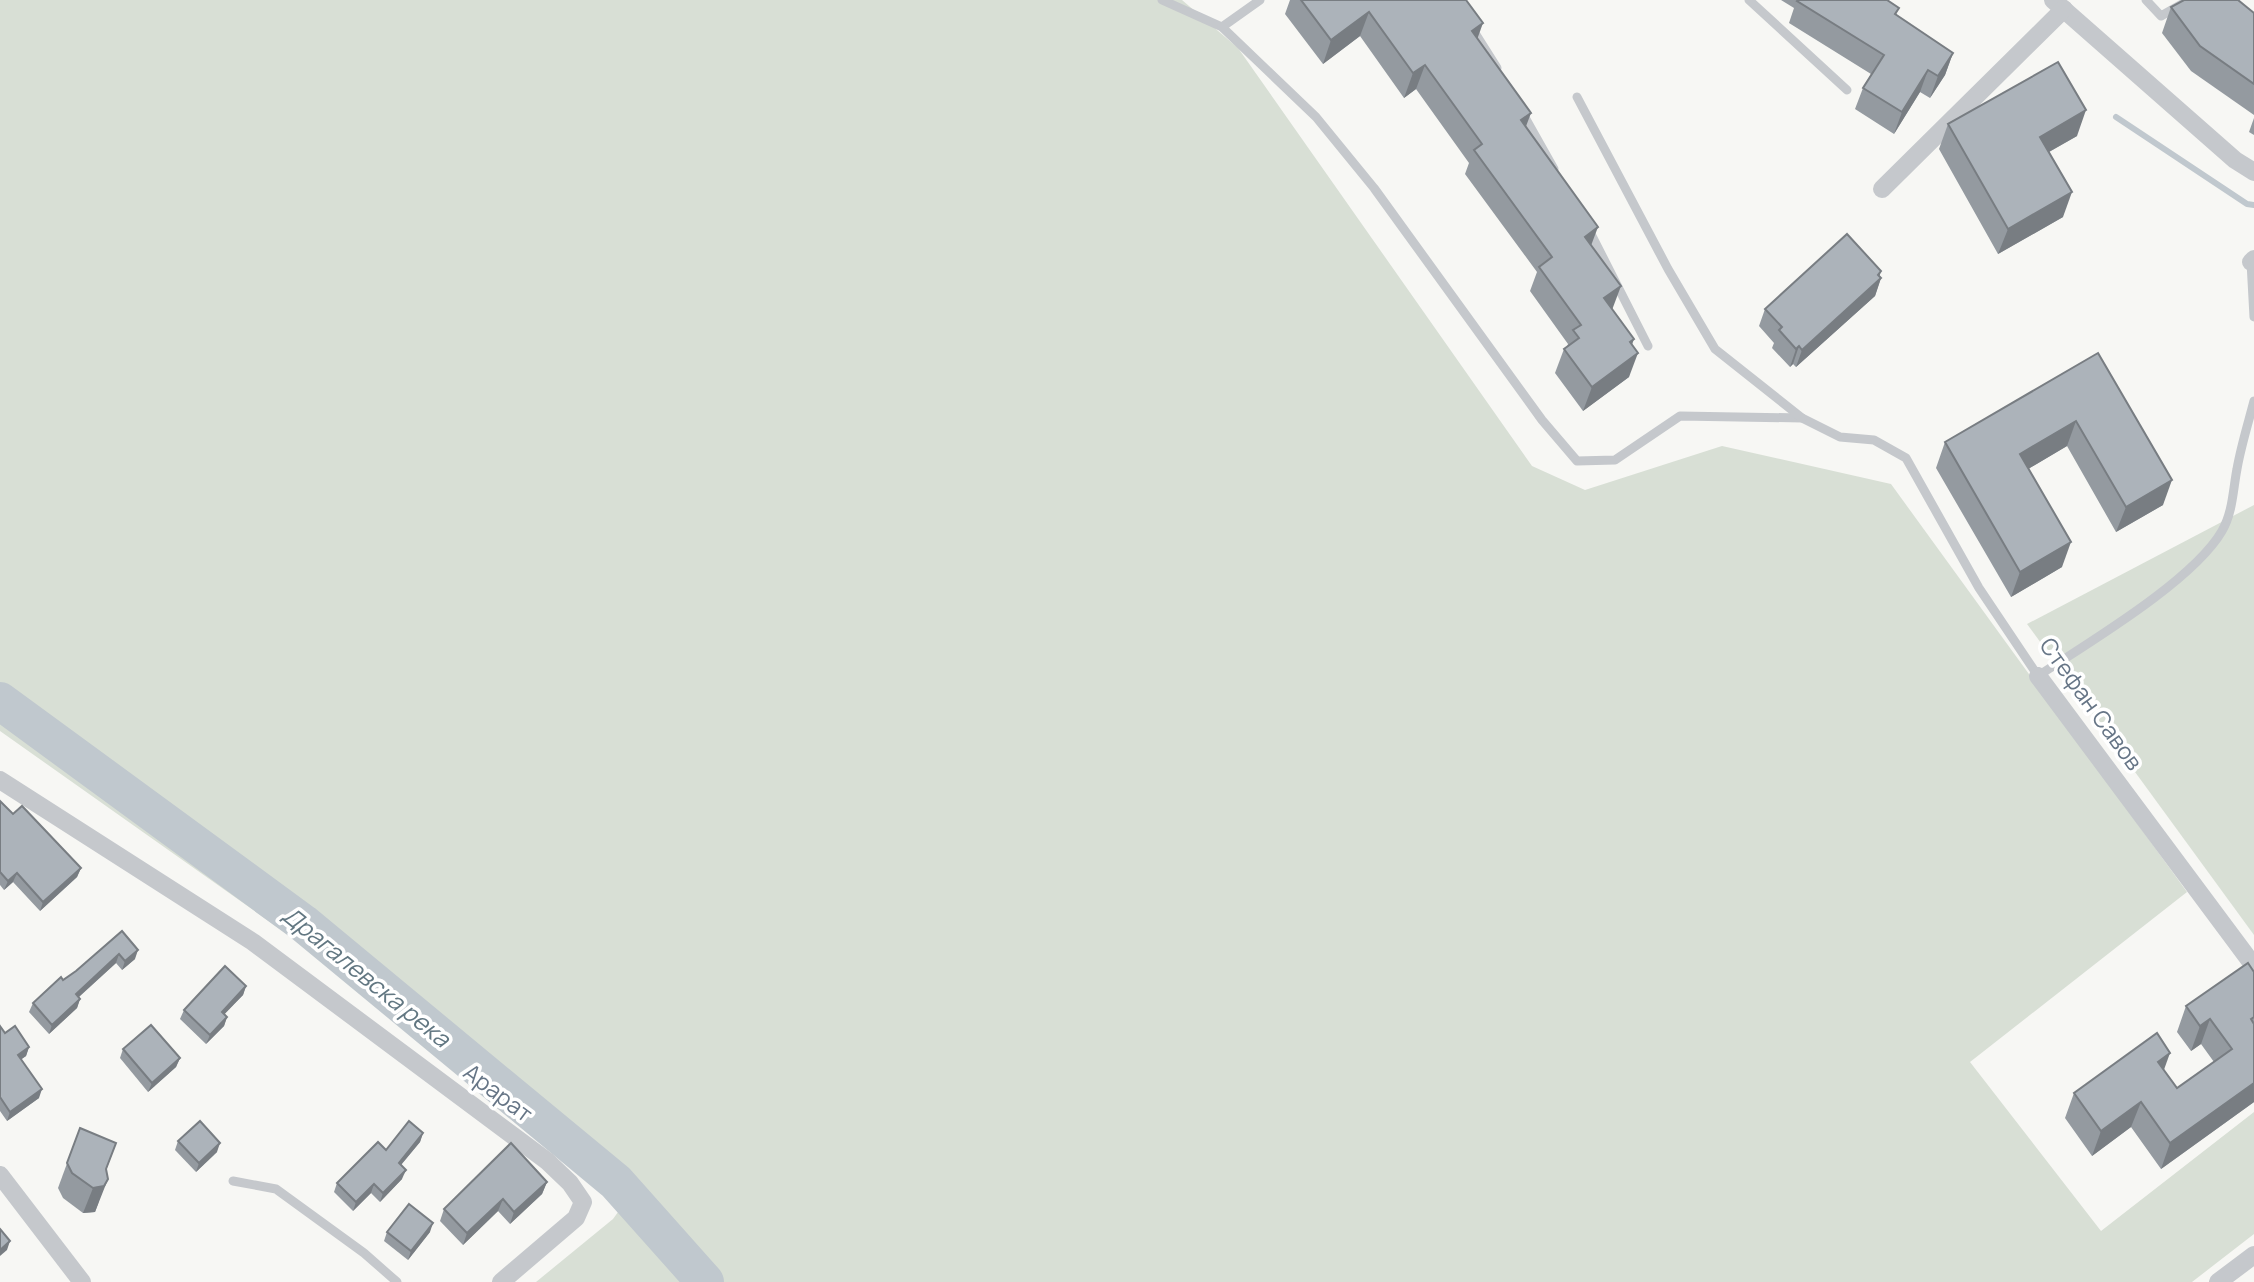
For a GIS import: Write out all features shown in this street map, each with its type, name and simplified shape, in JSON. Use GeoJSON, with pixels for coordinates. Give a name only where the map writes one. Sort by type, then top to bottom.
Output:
{"type":"FeatureCollection","features":[{"type":"Feature","properties":{"kind":"street"},"geometry":{"type":"LineString","coordinates":[[1882,189],[2058,4],[2235,160],[2254,172]]}},
{"type":"Feature","properties":{"kind":"street","name":"Стефан Савов"},"geometry":{"type":"LineString","coordinates":[[2038,676],[2254,966]]}},
{"type":"Feature","properties":{"kind":"street","name":"Арарат"},"geometry":{"type":"LineString","coordinates":[[0,780],[253,942],[547,1161],[570,1183],[583,1202],[576,1218],[501,1282]]}},
{"type":"Feature","properties":{"kind":"street"},"geometry":{"type":"LineString","coordinates":[[0,1175],[82,1282]]}},
{"type":"Feature","properties":{"kind":"street"},"geometry":{"type":"LineString","coordinates":[[2218,1282],[2254,1255]]}},
{"type":"Feature","properties":{"kind":"lane"},"geometry":{"type":"LineString","coordinates":[[1162,0],[1222,27],[1316,117],[1374,188],[1542,420],[1577,461],[1615,460],[1681,416],[1802,418]]}},
{"type":"Feature","properties":{"kind":"lane"},"geometry":{"type":"LineString","coordinates":[[1222,27],[1260,0]]}},
{"type":"Feature","properties":{"kind":"lane"},"geometry":{"type":"LineString","coordinates":[[1749,0],[1847,90]]}},
{"type":"Feature","properties":{"kind":"lane"},"geometry":{"type":"LineString","coordinates":[[2146,0],[2161,16],[2189,0]]}},
{"type":"Feature","properties":{"kind":"lane"},"geometry":{"type":"LineString","coordinates":[[1468,22],[1504,80]]}},
{"type":"Feature","properties":{"kind":"lane"},"geometry":{"type":"LineString","coordinates":[[1577,97],[1668,269],[1715,349],[1802,418]]}},
{"type":"Feature","properties":{"kind":"lane"},"geometry":{"type":"LineString","coordinates":[[1517,103],[1557,174]]}},
{"type":"Feature","properties":{"kind":"lane"},"geometry":{"type":"LineString","coordinates":[[1584,221],[1648,346]]}},
{"type":"Feature","properties":{"kind":"lane"},"geometry":{"type":"LineString","coordinates":[[2253,260],[2254,317]]}},
{"type":"Feature","properties":{"kind":"lane"},"geometry":{"type":"LineString","coordinates":[[2038,676],[2112,628],[2177,578],[2222,531],[2230,511],[2241,446],[2254,401]]}},
{"type":"Feature","properties":{"kind":"lane","name":"Стефан Савов"},"geometry":{"type":"LineString","coordinates":[[1802,418],[1840,437],[1881,443],[1906,458],[1979,588],[2038,676]]}},
{"type":"Feature","properties":{"kind":"lane"},"geometry":{"type":"LineString","coordinates":[[233,1181],[276,1189],[364,1252],[397,1282]]}},
{"type":"Feature","properties":{"kind":"shaded area"},"geometry":{"type":"Polygon","coordinates":[[[0,0],[1182,0],[1238,48],[1532,466],[1585,490],[1722,446],[1891,484],[2187,892],[1970,1062],[2101,1231],[2254,1112],[2254,1234],[2192,1282],[536,1282],[613,1219],[639,1183],[0,731],[0,0]]]}},
{"type":"Feature","properties":{"kind":"shaded area"},"geometry":{"type":"Polygon","coordinates":[[[2254,505],[2254,935],[2027,624],[2254,505]]]}},
{"type":"Feature","properties":{"kind":"building"},"geometry":{"type":"Polygon","coordinates":[[[1301,0],[1466,0],[1483,23],[1472,31],[1531,113],[1521,120],[1598,227],[1585,237],[1621,286],[1604,298],[1634,339],[1630,342],[1638,353],[1592,387],[1564,349],[1579,338],[1573,330],[1581,325],[1539,267],[1552,257],[1474,150],[1482,144],[1425,65],[1413,73],[1369,12],[1331,40],[1301,0]]]}},
{"type":"Feature","properties":{"kind":"building"},"geometry":{"type":"Polygon","coordinates":[[[1798,0],[1887,0],[1899,8],[1895,14],[1953,53],[1938,76],[1928,70],[1902,112],[1863,88],[1884,55],[1798,0]]]}},
{"type":"Feature","properties":{"kind":"building"},"geometry":{"type":"Polygon","coordinates":[[[2184,0],[2238,0],[2254,13],[2254,84],[2200,46],[2171,7],[2184,0]]]}},
{"type":"Feature","properties":{"kind":"building"},"geometry":{"type":"Polygon","coordinates":[[[2058,62],[2086,110],[2040,137],[2072,192],[2008,229],[1948,124],[2058,62]]]}},
{"type":"Feature","properties":{"kind":"building"},"geometry":{"type":"Polygon","coordinates":[[[1847,234],[1881,271],[1878,275],[1881,278],[1802,350],[1799,346],[1796,349],[1779,330],[1782,327],[1765,309],[1847,234]]]}},
{"type":"Feature","properties":{"kind":"building"},"geometry":{"type":"Polygon","coordinates":[[[2098,353],[2172,480],[2126,507],[2076,421],[2020,454],[2071,542],[2020,572],[1945,442],[2098,353]]]}},
{"type":"Feature","properties":{"kind":"building"},"geometry":{"type":"Polygon","coordinates":[[[0,801],[13,814],[22,806],[81,868],[43,902],[17,873],[8,881],[0,872],[0,801]]]}},
{"type":"Feature","properties":{"kind":"building"},"geometry":{"type":"Polygon","coordinates":[[[122,931],[138,950],[125,961],[119,954],[76,994],[80,999],[52,1025],[33,1003],[61,977],[63,980],[76,971],[122,931]]]}},
{"type":"Feature","properties":{"kind":"building"},"geometry":{"type":"Polygon","coordinates":[[[2248,963],[2254,972],[2254,1017],[2251,1019],[2254,1024],[2254,1083],[2170,1143],[2141,1102],[2101,1131],[2074,1093],[2157,1033],[2170,1053],[2158,1062],[2177,1088],[2232,1049],[2210,1019],[2200,1026],[2186,1006],[2248,963]]]}},
{"type":"Feature","properties":{"kind":"building"},"geometry":{"type":"Polygon","coordinates":[[[225,966],[246,986],[222,1012],[227,1017],[210,1035],[184,1010],[225,966]]]}},
{"type":"Feature","properties":{"kind":"building"},"geometry":{"type":"Polygon","coordinates":[[[151,1025],[180,1058],[152,1083],[123,1049],[151,1025]]]}},
{"type":"Feature","properties":{"kind":"building"},"geometry":{"type":"Polygon","coordinates":[[[0,1026],[5,1033],[15,1026],[29,1047],[18,1055],[42,1089],[10,1112],[0,1097],[0,1026]]]}},
{"type":"Feature","properties":{"kind":"building"},"geometry":{"type":"Polygon","coordinates":[[[200,1121],[220,1143],[199,1163],[178,1141],[200,1121]]]}},
{"type":"Feature","properties":{"kind":"building"},"geometry":{"type":"Polygon","coordinates":[[[409,1121],[423,1133],[399,1163],[406,1170],[383,1193],[374,1184],[356,1202],[337,1183],[378,1142],[386,1150],[409,1121]]]}},
{"type":"Feature","properties":{"kind":"building"},"geometry":{"type":"Polygon","coordinates":[[[80,1128],[116,1143],[106,1169],[108,1179],[104,1186],[93,1188],[72,1173],[67,1163],[80,1128]]]}},
{"type":"Feature","properties":{"kind":"building"},"geometry":{"type":"Polygon","coordinates":[[[511,1143],[547,1182],[514,1212],[503,1199],[467,1233],[444,1209],[511,1143]]]}},
{"type":"Feature","properties":{"kind":"building"},"geometry":{"type":"Polygon","coordinates":[[[409,1204],[433,1223],[411,1251],[387,1232],[409,1204]]]}},
{"type":"Feature","properties":{"kind":"building"},"geometry":{"type":"Polygon","coordinates":[[[0,1229],[10,1241],[0,1250],[0,1229]]]}},
{"type":"Feature","properties":{"kind":"waterway"},"geometry":{"type":"LineString","coordinates":[[2116,117],[2247,204],[2254,205]]}},
{"type":"Feature","properties":{"kind":"waterway","name":"Драгалевска река"},"geometry":{"type":"LineString","coordinates":[[0,701],[303,923],[616,1182],[705,1282]]}}]}
